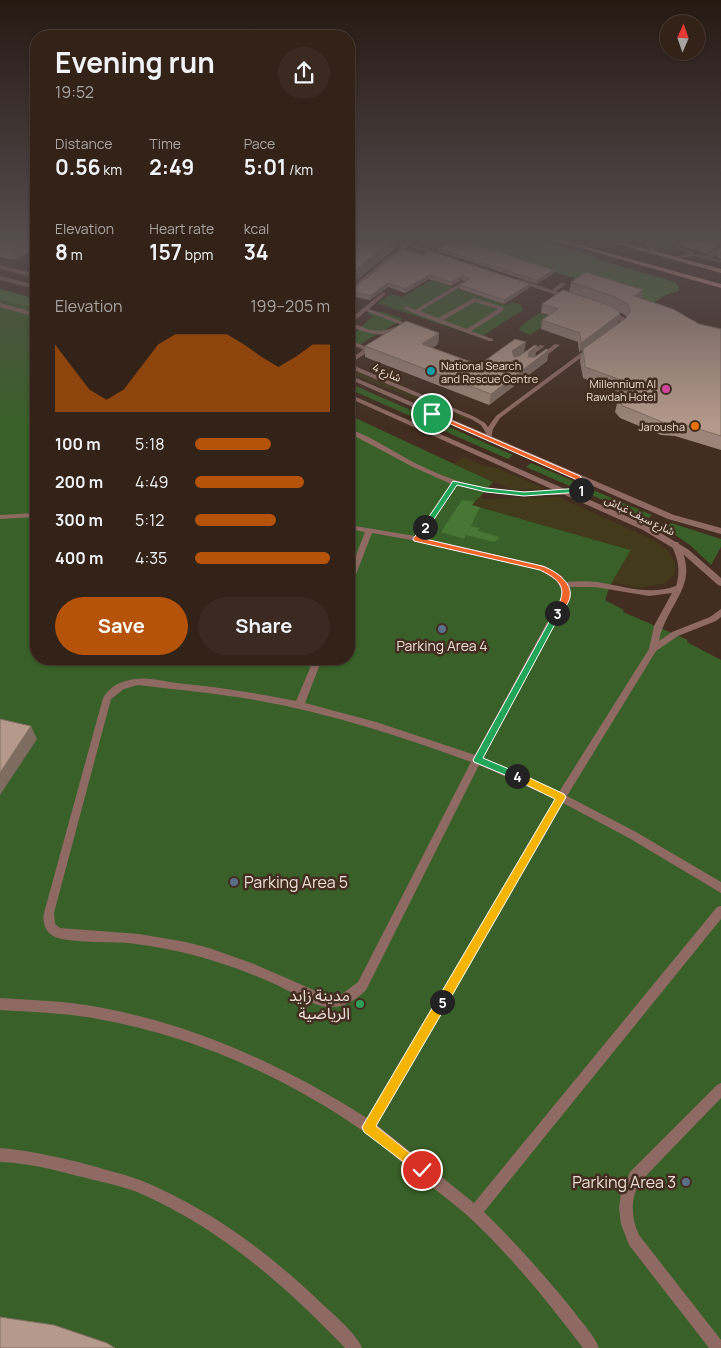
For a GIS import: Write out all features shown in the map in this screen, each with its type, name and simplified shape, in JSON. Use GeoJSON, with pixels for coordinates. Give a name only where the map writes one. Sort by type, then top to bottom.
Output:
{"type":"FeatureCollection","features":[{"type":"Feature","properties":{"kind":"street","name":"شارع سيف غباش"},"geometry":{"type":"LineString","coordinates":[[355,379],[489,435],[578,478],[671,517],[721,531]]}},
{"type":"Feature","properties":{"kind":"street","name":"شارع سيف غباش"},"geometry":{"type":"LineString","coordinates":[[355,399],[646,528],[675,544],[721,583]]}},
{"type":"Feature","properties":{"kind":"street"},"geometry":{"type":"LineString","coordinates":[[566,492],[583,489],[583,485],[578,478]]}},
{"type":"Feature","properties":{"kind":"lane"},"geometry":{"type":"LineString","coordinates":[[355,318],[374,302]]}},
{"type":"Feature","properties":{"kind":"lane"},"geometry":{"type":"LineString","coordinates":[[415,312],[432,302]]}},
{"type":"Feature","properties":{"kind":"lane"},"geometry":{"type":"LineString","coordinates":[[439,320],[471,302]]}},
{"type":"Feature","properties":{"kind":"lane"},"geometry":{"type":"LineString","coordinates":[[467,331],[501,310],[501,308],[480,302]]}},
{"type":"Feature","properties":{"kind":"lane"},"geometry":{"type":"LineString","coordinates":[[0,305],[30,313]]}},
{"type":"Feature","properties":{"kind":"lane"},"geometry":{"type":"LineString","coordinates":[[406,308],[491,340]]}},
{"type":"Feature","properties":{"kind":"lane"},"geometry":{"type":"LineString","coordinates":[[601,308],[622,318],[623,323],[612,332]]}},
{"type":"Feature","properties":{"kind":"lane"},"geometry":{"type":"LineString","coordinates":[[365,309],[420,330]]}},
{"type":"Feature","properties":{"kind":"lane"},"geometry":{"type":"LineString","coordinates":[[355,326],[375,334],[382,334],[404,324]]}},
{"type":"Feature","properties":{"kind":"lane"},"geometry":{"type":"LineString","coordinates":[[355,344],[366,350],[355,360]]}},
{"type":"Feature","properties":{"kind":"lane"},"geometry":{"type":"LineString","coordinates":[[489,435],[498,417],[596,344]]}},
{"type":"Feature","properties":{"kind":"lane"},"geometry":{"type":"LineString","coordinates":[[537,360],[557,345]]}},
{"type":"Feature","properties":{"kind":"lane"},"geometry":{"type":"LineString","coordinates":[[521,360],[542,346]]}},
{"type":"Feature","properties":{"kind":"lane","name":"شارع 4"},"geometry":{"type":"LineString","coordinates":[[355,368],[473,418],[483,424],[489,435]]}},
{"type":"Feature","properties":{"kind":"lane","name":"شارع 4"},"geometry":{"type":"LineString","coordinates":[[473,418],[498,417]]}},
{"type":"Feature","properties":{"kind":"lane"},"geometry":{"type":"LineString","coordinates":[[355,434],[456,483],[506,493],[566,492]]}},
{"type":"Feature","properties":{"kind":"lane"},"geometry":{"type":"LineString","coordinates":[[417,539],[456,483]]}},
{"type":"Feature","properties":{"kind":"lane"},"geometry":{"type":"LineString","coordinates":[[0,517],[30,515]]}},
{"type":"Feature","properties":{"kind":"lane"},"geometry":{"type":"LineString","coordinates":[[355,528],[417,539],[542,568],[559,578],[564,585],[566,599],[549,626],[477,760],[362,986],[354,995],[343,1000],[331,1002],[319,999],[249,967],[177,946],[131,938],[59,934],[50,927],[48,923],[49,913],[107,698],[115,689],[122,685],[138,682],[221,692],[299,706],[382,727],[477,760],[561,797],[642,839],[721,888]]}},
{"type":"Feature","properties":{"kind":"lane"},"geometry":{"type":"LineString","coordinates":[[355,567],[370,530]]}},
{"type":"Feature","properties":{"kind":"lane"},"geometry":{"type":"LineString","coordinates":[[368,1127],[561,797],[653,649],[658,627],[683,580],[683,562],[675,544]]}},
{"type":"Feature","properties":{"kind":"lane"},"geometry":{"type":"LineString","coordinates":[[564,585],[587,584],[645,594],[664,594],[679,588]]}},
{"type":"Feature","properties":{"kind":"lane"},"geometry":{"type":"LineString","coordinates":[[653,649],[675,634],[713,619],[721,612]]}},
{"type":"Feature","properties":{"kind":"lane"},"geometry":{"type":"LineString","coordinates":[[299,706],[316,665]]}},
{"type":"Feature","properties":{"kind":"lane"},"geometry":{"type":"LineString","coordinates":[[475,1213],[721,910]]}},
{"type":"Feature","properties":{"kind":"lane"},"geometry":{"type":"LineString","coordinates":[[0,1004],[74,1010],[127,1019],[179,1033],[231,1052],[282,1076],[333,1104],[368,1127],[475,1213],[571,1319],[592,1348]]}},
{"type":"Feature","properties":{"kind":"lane"},"geometry":{"type":"LineString","coordinates":[[718,1348],[634,1240],[627,1226],[624,1212],[628,1187],[634,1177],[721,1089]]}},
{"type":"Feature","properties":{"kind":"lane"},"geometry":{"type":"LineString","coordinates":[[0,1155],[52,1162],[119,1180],[140,1187],[177,1206],[236,1241],[292,1284],[355,1348]]}},
{"type":"Feature","properties":{"kind":"green space","name":"مدينة زايد الرياضية"},"geometry":{"type":"Polygon","coordinates":[[[0,302],[30,302],[30,665],[355,665],[355,418],[493,482],[473,505],[631,550],[609,588],[605,600],[624,610],[623,612],[688,640],[687,642],[721,660],[721,1348],[0,1348],[0,302]]]}},
{"type":"Feature","properties":{"kind":"green space"},"geometry":{"type":"Polygon","coordinates":[[[9,302],[30,302],[30,307],[9,302]]]}},
{"type":"Feature","properties":{"kind":"green space"},"geometry":{"type":"Polygon","coordinates":[[[498,302],[507,305],[513,302],[520,304],[523,310],[484,335],[473,335],[377,303],[498,302]]]}},
{"type":"Feature","properties":{"kind":"green space"},"geometry":{"type":"Polygon","coordinates":[[[373,311],[383,312],[403,319],[355,347],[355,332],[373,316],[366,314],[373,311]]]}},
{"type":"Feature","properties":{"kind":"green space"},"geometry":{"type":"Polygon","coordinates":[[[539,313],[555,318],[530,335],[519,330],[521,326],[539,313]]]}},
{"type":"Feature","properties":{"kind":"green space"},"geometry":{"type":"Polygon","coordinates":[[[355,386],[513,455],[508,459],[355,392],[355,386]]]}},
{"type":"Feature","properties":{"kind":"green space"},"geometry":{"type":"Polygon","coordinates":[[[531,463],[576,482],[578,486],[572,487],[526,467],[531,463]]]}},
{"type":"Feature","properties":{"kind":"green space"},"geometry":{"type":"Polygon","coordinates":[[[590,490],[652,515],[648,519],[589,494],[588,491],[590,490]]]}},
{"type":"Feature","properties":{"kind":"green space"},"geometry":{"type":"Polygon","coordinates":[[[462,500],[475,502],[472,505],[480,507],[471,526],[479,528],[478,531],[497,536],[499,539],[494,542],[466,535],[464,539],[441,532],[462,500]]]}},
{"type":"Feature","properties":{"kind":"green space"},"geometry":{"type":"Polygon","coordinates":[[[671,523],[721,539],[721,547],[711,565],[690,545],[665,528],[671,523]]]}},
{"type":"Feature","properties":{"kind":"sand"},"geometry":{"type":"Polygon","coordinates":[[[355,371],[474,419],[465,419],[355,375],[355,371]]]}},
{"type":"Feature","properties":{"kind":"sand"},"geometry":{"type":"Polygon","coordinates":[[[463,457],[484,466],[497,468],[545,489],[513,490],[454,464],[463,457]]]}},
{"type":"Feature","properties":{"kind":"sand"},"geometry":{"type":"Polygon","coordinates":[[[479,497],[485,499],[558,497],[654,540],[667,550],[675,562],[675,574],[664,584],[637,588],[612,582],[631,550],[472,505],[479,497]]]}},
{"type":"Feature","properties":{"kind":"building"},"geometry":{"type":"Polygon","coordinates":[[[545,302],[600,302],[609,305],[619,311],[620,314],[581,343],[580,333],[542,320],[558,309],[542,304],[545,302]]]}},
{"type":"Feature","properties":{"kind":"building","name":"Millennium Al Rawdah Hotel"},"geometry":{"type":"Polygon","coordinates":[[[624,302],[652,302],[673,309],[699,324],[721,329],[721,436],[679,423],[665,423],[623,406],[618,399],[635,385],[585,367],[583,349],[626,318],[630,311],[628,304],[624,302]]]}},
{"type":"Feature","properties":{"kind":"building"},"geometry":{"type":"Polygon","coordinates":[[[406,321],[439,333],[422,344],[479,365],[515,339],[526,342],[512,351],[514,357],[519,356],[535,345],[537,346],[529,352],[528,357],[535,357],[546,349],[549,350],[491,394],[365,346],[406,321]]]}},
{"type":"Feature","properties":{"kind":"building"},"geometry":{"type":"Polygon","coordinates":[[[0,719],[31,726],[0,773],[0,719]]]}},
{"type":"Feature","properties":{"kind":"building"},"geometry":{"type":"Polygon","coordinates":[[[0,1317],[54,1325],[107,1343],[115,1348],[0,1348],[0,1317]]]}},
{"type":"Feature","properties":{"kind":"place","name":"National Search and Rescue Centre"},"geometry":{"type":"Point","coordinates":[431,371]}},
{"type":"Feature","properties":{"kind":"place","name":"Millennium Al Rawdah Hotel"},"geometry":{"type":"Point","coordinates":[666,389]}},
{"type":"Feature","properties":{"kind":"place","name":"Jarousha"},"geometry":{"type":"Point","coordinates":[695,426]}},
{"type":"Feature","properties":{"kind":"place","name":"Parking Area 4"},"geometry":{"type":"Point","coordinates":[442,629]}},
{"type":"Feature","properties":{"kind":"place","name":"Parking Area 5"},"geometry":{"type":"Point","coordinates":[234,882]}},
{"type":"Feature","properties":{"kind":"place","name":"مدينة زايد الرياضية"},"geometry":{"type":"Point","coordinates":[360,1004]}},
{"type":"Feature","properties":{"kind":"place","name":"Parking Area 3"},"geometry":{"type":"Point","coordinates":[686,1182]}},
{"type":"Feature","properties":{"kind":"route"},"geometry":{"type":"LineString","coordinates":[[422,1170],[368,1127],[561,797],[477,760],[549,626],[563,605],[567,592],[559,578],[542,568],[417,539],[456,483],[486,490],[524,494],[575,492],[581,491],[584,487],[578,478],[432,414]]}}]}
